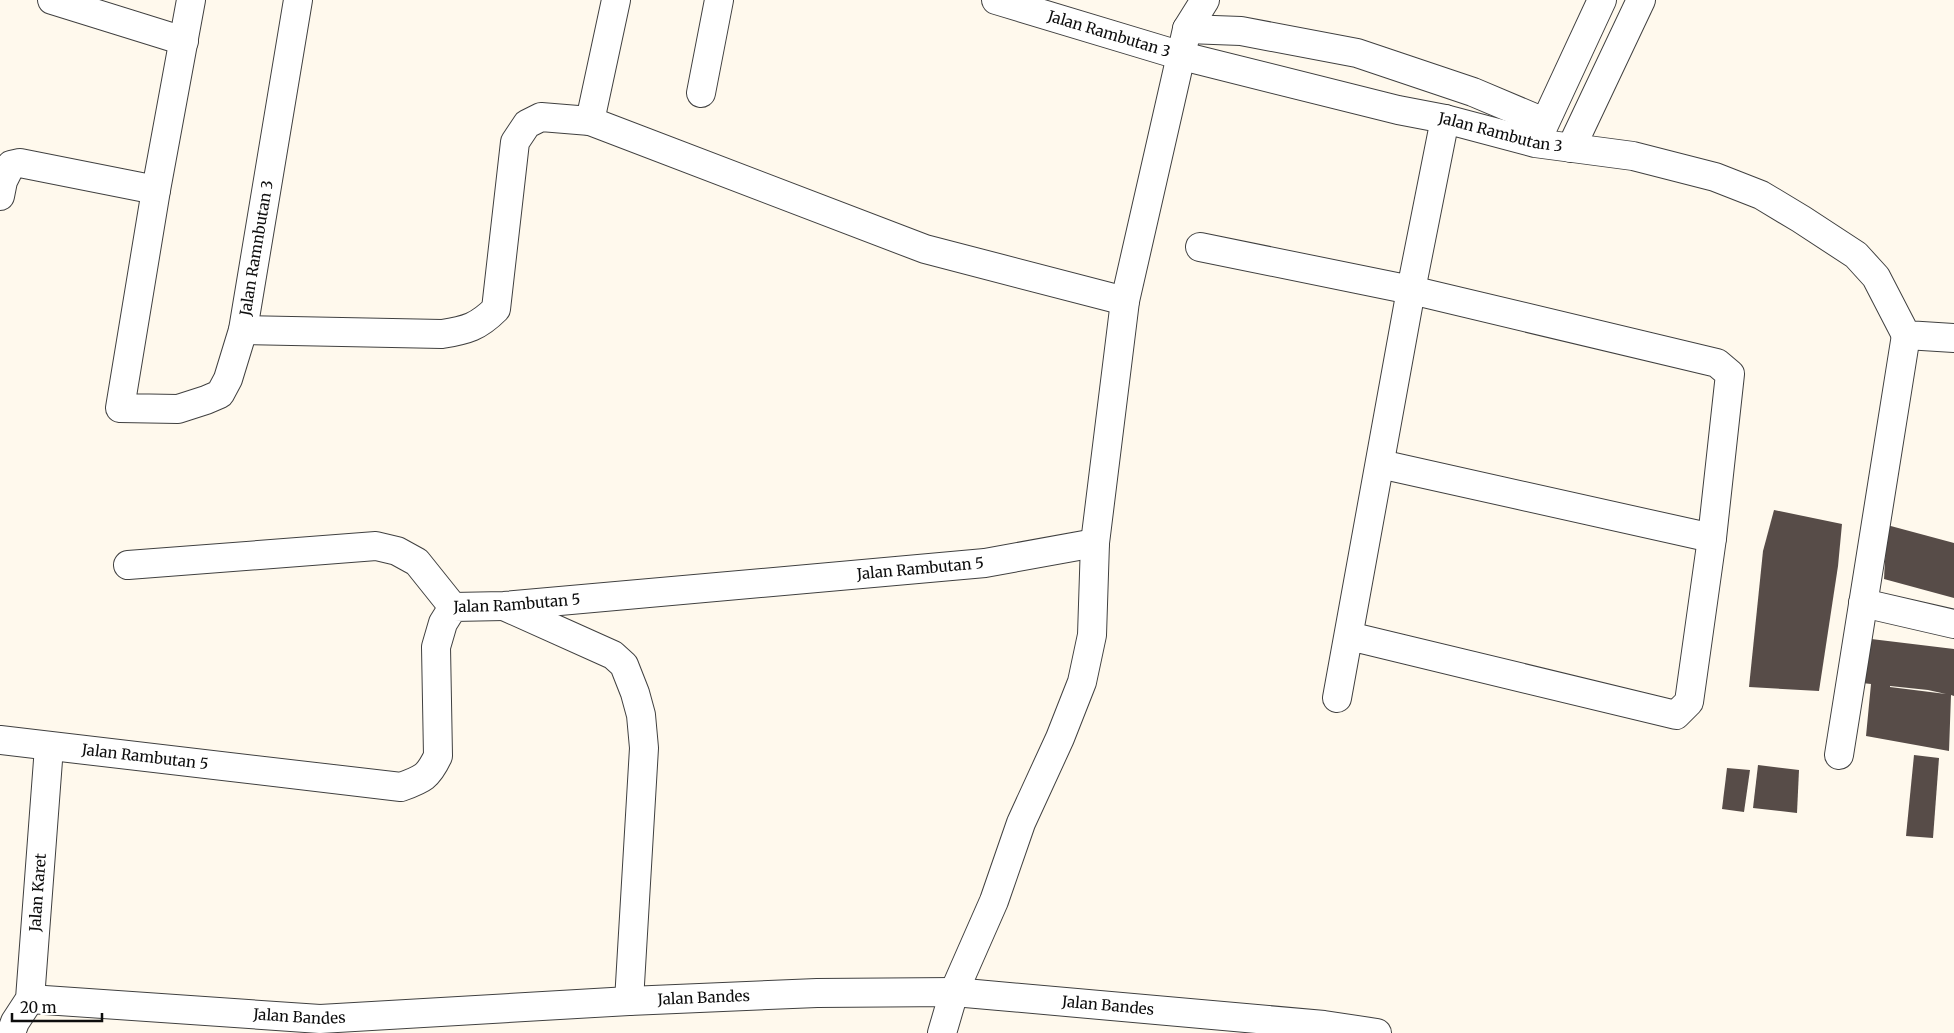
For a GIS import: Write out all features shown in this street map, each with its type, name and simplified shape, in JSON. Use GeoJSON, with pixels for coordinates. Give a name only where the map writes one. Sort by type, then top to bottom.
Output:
{"type":"FeatureCollection","features":[{"type":"Feature","properties":{"kind":"street"},"geometry":{"type":"LineString","coordinates":[[52,0],[184,42]]}},
{"type":"Feature","properties":{"kind":"street"},"geometry":{"type":"LineString","coordinates":[[0,196],[6,172],[11,165],[20,163],[156,190],[192,0]]}},
{"type":"Feature","properties":{"kind":"street","name":"Jalan Ramnbutan 3"},"geometry":{"type":"LineString","coordinates":[[156,190],[120,408],[178,408],[220,394],[228,379],[244,330],[298,0]]}},
{"type":"Feature","properties":{"kind":"street"},"geometry":{"type":"LineString","coordinates":[[590,121],[616,0]]}},
{"type":"Feature","properties":{"kind":"street"},"geometry":{"type":"LineString","coordinates":[[701,93],[719,0]]}},
{"type":"Feature","properties":{"kind":"street","name":"Jalan Rambutan 3"},"geometry":{"type":"LineString","coordinates":[[996,0],[1182,56],[1388,108],[1445,119],[1540,133],[1571,148],[1633,156],[1715,177],[1761,195],[1800,218],[1856,256],[1876,277],[1906,335]]}},
{"type":"Feature","properties":{"kind":"street"},"geometry":{"type":"LineString","coordinates":[[942,1033],[954,992],[994,901],[1021,822],[1060,738],[1082,682],[1092,634],[1095,543],[1125,301],[1188,30],[1205,0]]}},
{"type":"Feature","properties":{"kind":"street"},"geometry":{"type":"LineString","coordinates":[[1188,30],[1241,31],[1357,53],[1473,92],[1540,133],[1602,0]]}},
{"type":"Feature","properties":{"kind":"street"},"geometry":{"type":"LineString","coordinates":[[1571,148],[1641,0]]}},
{"type":"Feature","properties":{"kind":"street"},"geometry":{"type":"LineString","coordinates":[[244,330],[442,334],[466,330],[484,321],[496,309],[515,142],[527,124],[541,117],[590,121],[925,250],[1125,301]]}},
{"type":"Feature","properties":{"kind":"street"},"geometry":{"type":"LineString","coordinates":[[1337,698],[1411,290],[1445,119]]}},
{"type":"Feature","properties":{"kind":"street"},"geometry":{"type":"LineString","coordinates":[[1200,247],[1411,290],[1717,363],[1730,374],[1712,538],[1688,702],[1676,715],[1349,636]]}},
{"type":"Feature","properties":{"kind":"street"},"geometry":{"type":"LineString","coordinates":[[1839,755],[1906,335],[1954,338]]}},
{"type":"Feature","properties":{"kind":"street"},"geometry":{"type":"LineString","coordinates":[[1380,464],[1712,538]]}},
{"type":"Feature","properties":{"kind":"street","name":"Jalan Rambutan 5"},"geometry":{"type":"LineString","coordinates":[[0,740],[401,787],[422,780],[431,771],[438,756],[436,648],[443,622],[453,607],[504,606],[985,563],[1095,543]]}},
{"type":"Feature","properties":{"kind":"street"},"geometry":{"type":"LineString","coordinates":[[128,565],[376,546],[397,551],[417,562],[453,607]]}},
{"type":"Feature","properties":{"kind":"street"},"geometry":{"type":"LineString","coordinates":[[1863,603],[1954,624]]}},
{"type":"Feature","properties":{"kind":"street"},"geometry":{"type":"LineString","coordinates":[[504,606],[612,656],[624,665],[635,693],[641,715],[644,748],[629,1001]]}},
{"type":"Feature","properties":{"kind":"street","name":"Jalan Karet"},"geometry":{"type":"LineString","coordinates":[[30,999],[49,747]]}},
{"type":"Feature","properties":{"kind":"street","name":"Jalan Bandes"},"geometry":{"type":"LineString","coordinates":[[30,999],[320,1019],[629,1001],[817,993],[954,992],[1377,1033]]}},
{"type":"Feature","properties":{"kind":"street"},"geometry":{"type":"LineString","coordinates":[[11,1033],[14,1022],[30,999]]}},
{"type":"Feature","properties":{"kind":"building"},"geometry":{"type":"Polygon","coordinates":[[[1774,510],[1842,524],[1838,566],[1819,691],[1749,687],[1763,551],[1774,510]]]}},
{"type":"Feature","properties":{"kind":"building"},"geometry":{"type":"Polygon","coordinates":[[[1887,525],[1954,543],[1954,598],[1884,579],[1887,525]]]}},
{"type":"Feature","properties":{"kind":"building"},"geometry":{"type":"Polygon","coordinates":[[[1863,638],[1954,649],[1954,696],[1951,695],[1949,751],[1866,736],[1871,684],[1862,683],[1863,638]],[[1890,686],[1946,694],[1928,690],[1890,686]]]}},
{"type":"Feature","properties":{"kind":"building"},"geometry":{"type":"Polygon","coordinates":[[[1914,755],[1939,758],[1933,838],[1906,836],[1914,755]]]}},
{"type":"Feature","properties":{"kind":"building"},"geometry":{"type":"Polygon","coordinates":[[[1758,765],[1799,770],[1797,813],[1753,808],[1758,765]]]}},
{"type":"Feature","properties":{"kind":"building"},"geometry":{"type":"Polygon","coordinates":[[[1727,768],[1750,770],[1744,812],[1722,809],[1727,768]]]}}]}
